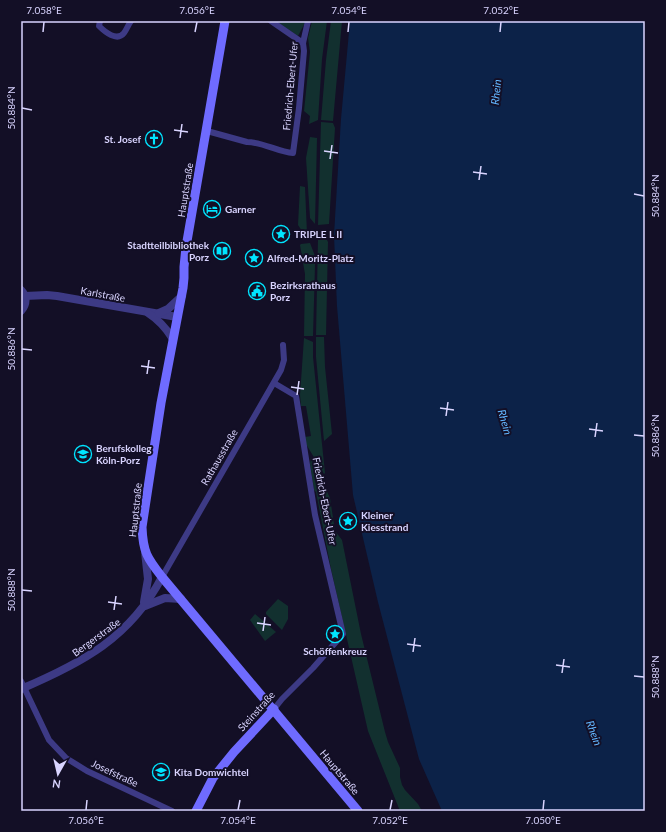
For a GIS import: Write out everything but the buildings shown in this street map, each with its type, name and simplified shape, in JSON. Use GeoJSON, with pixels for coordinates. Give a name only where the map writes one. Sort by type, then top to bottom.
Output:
{"type":"FeatureCollection","features":[{"type":"Feature","properties":{"kind":"main road","name":"Hauptstraße"},"geometry":{"type":"LineString","coordinates":[[225,21],[199,170],[184,267],[182,296],[161,402],[143,521],[142,542],[148,558],[162,577],[182,599],[358,811]]}},
{"type":"Feature","properties":{"kind":"main road","name":"Steinstraße"},"geometry":{"type":"LineString","coordinates":[[196,811],[213,778],[274,709]]}},
{"type":"Feature","properties":{"kind":"street"},"geometry":{"type":"LineString","coordinates":[[100,21],[99,26],[113,36],[118,37],[123,34],[128,22]]}},
{"type":"Feature","properties":{"kind":"street"},"geometry":{"type":"LineString","coordinates":[[271,21],[303,44]]}},
{"type":"Feature","properties":{"kind":"street","name":"Friedrich-Ebert-Ufer"},"geometry":{"type":"LineString","coordinates":[[207,131],[247,142],[254,142],[287,153],[293,153],[300,108],[304,51],[303,44],[308,21]]}},
{"type":"Feature","properties":{"kind":"street"},"geometry":{"type":"LineString","coordinates":[[21,310],[25,306],[23,293]]}},
{"type":"Feature","properties":{"kind":"street","name":"Karlstraße"},"geometry":{"type":"LineString","coordinates":[[23,293],[57,296],[177,317]]}},
{"type":"Feature","properties":{"kind":"street"},"geometry":{"type":"LineString","coordinates":[[159,313],[168,309],[182,296]]}},
{"type":"Feature","properties":{"kind":"street"},"geometry":{"type":"LineString","coordinates":[[146,311],[162,323],[173,340]]}},
{"type":"Feature","properties":{"kind":"street","name":"Rathausstraße"},"geometry":{"type":"LineString","coordinates":[[162,577],[281,370],[284,360],[283,345]]}},
{"type":"Feature","properties":{"kind":"street","name":"Friedrich-Ebert-Ufer"},"geometry":{"type":"LineString","coordinates":[[274,382],[296,396],[315,515],[344,634]]}},
{"type":"Feature","properties":{"kind":"street"},"geometry":{"type":"LineString","coordinates":[[143,607],[148,584],[144,550]]}},
{"type":"Feature","properties":{"kind":"street","name":"Bergerstraße"},"geometry":{"type":"LineString","coordinates":[[22,686],[70,667],[93,653],[119,634],[143,607],[162,577]]}},
{"type":"Feature","properties":{"kind":"street"},"geometry":{"type":"LineString","coordinates":[[143,607],[156,600],[165,598],[182,599]]}},
{"type":"Feature","properties":{"kind":"street","name":"Steinstraße"},"geometry":{"type":"LineString","coordinates":[[274,709],[344,634]]}},
{"type":"Feature","properties":{"kind":"street","name":"Josefstraße"},"geometry":{"type":"LineString","coordinates":[[22,686],[49,740],[66,758],[87,771],[172,811]]}},
{"type":"Feature","properties":{"kind":"green space"},"geometry":{"type":"Polygon","coordinates":[[[276,21],[306,21],[298,36],[276,21]]]}},
{"type":"Feature","properties":{"kind":"green space"},"geometry":{"type":"Polygon","coordinates":[[[312,21],[327,21],[322,59],[318,120],[309,124],[310,116],[304,111],[310,52],[308,38],[312,21]]]}},
{"type":"Feature","properties":{"kind":"green space"},"geometry":{"type":"Polygon","coordinates":[[[331,21],[342,21],[333,121],[321,120],[331,21]]]}},
{"type":"Feature","properties":{"kind":"green space"},"geometry":{"type":"Polygon","coordinates":[[[321,122],[333,123],[335,128],[329,224],[318,225],[321,122]]]}},
{"type":"Feature","properties":{"kind":"green space"},"geometry":{"type":"Polygon","coordinates":[[[310,137],[317,138],[315,224],[310,218],[306,158],[310,137]]]}},
{"type":"Feature","properties":{"kind":"green space"},"geometry":{"type":"Polygon","coordinates":[[[300,186],[305,187],[307,234],[304,234],[298,225],[300,186]]]}},
{"type":"Feature","properties":{"kind":"green space"},"geometry":{"type":"Polygon","coordinates":[[[318,240],[327,240],[328,242],[326,335],[316,335],[318,240]]]}},
{"type":"Feature","properties":{"kind":"green space"},"geometry":{"type":"Polygon","coordinates":[[[310,243],[315,256],[313,336],[304,336],[305,274],[300,245],[310,243]]]}},
{"type":"Feature","properties":{"kind":"green space"},"geometry":{"type":"Polygon","coordinates":[[[316,337],[324,337],[325,367],[332,434],[324,441],[316,357],[316,337]]]}},
{"type":"Feature","properties":{"kind":"green space"},"geometry":{"type":"Polygon","coordinates":[[[304,338],[313,342],[313,357],[324,474],[306,444],[305,437],[311,436],[306,406],[301,406],[300,395],[304,338]]]}},
{"type":"Feature","properties":{"kind":"green space"},"geometry":{"type":"Polygon","coordinates":[[[311,457],[330,498],[335,531],[342,540],[361,634],[388,742],[400,768],[402,785],[422,811],[400,811],[368,731],[331,569],[316,492],[314,490],[310,464],[311,457]]]}},
{"type":"Feature","properties":{"kind":"green space"},"geometry":{"type":"Polygon","coordinates":[[[278,599],[288,606],[288,619],[282,630],[266,614],[266,612],[278,599]]]}},
{"type":"Feature","properties":{"kind":"green space"},"geometry":{"type":"Polygon","coordinates":[[[255,614],[276,632],[265,641],[250,620],[255,614]]]}},
{"type":"Feature","properties":{"kind":"water","name":"Rhein"},"geometry":{"type":"Polygon","coordinates":[[[350,21],[645,21],[645,811],[442,811],[419,759],[378,602],[353,495],[337,306],[334,235],[341,119],[350,21]]]}},
{"type":"Feature","properties":{"kind":"place","name":"St. Josef"},"geometry":{"type":"Point","coordinates":[154,139]}},
{"type":"Feature","properties":{"kind":"place","name":"Garner"},"geometry":{"type":"Point","coordinates":[212,209]}},
{"type":"Feature","properties":{"kind":"place","name":"TRIPLE L II"},"geometry":{"type":"Point","coordinates":[281,234]}},
{"type":"Feature","properties":{"kind":"place","name":"Stadtteilbibliothek Porz"},"geometry":{"type":"Point","coordinates":[222,251]}},
{"type":"Feature","properties":{"kind":"place","name":"Alfred-Moritz-Platz"},"geometry":{"type":"Point","coordinates":[254,258]}},
{"type":"Feature","properties":{"kind":"place","name":"Bezirksrathaus Porz"},"geometry":{"type":"Point","coordinates":[257,291]}},
{"type":"Feature","properties":{"kind":"place","name":"Berufskolleg Köln-Porz"},"geometry":{"type":"Point","coordinates":[83,454]}},
{"type":"Feature","properties":{"kind":"place","name":"Kleiner Kiesstrand"},"geometry":{"type":"Point","coordinates":[348,521]}},
{"type":"Feature","properties":{"kind":"place","name":"Schöffenkreuz"},"geometry":{"type":"Point","coordinates":[335,634]}},
{"type":"Feature","properties":{"kind":"place","name":"Kita Domwichtel"},"geometry":{"type":"Point","coordinates":[161,772]}}]}
